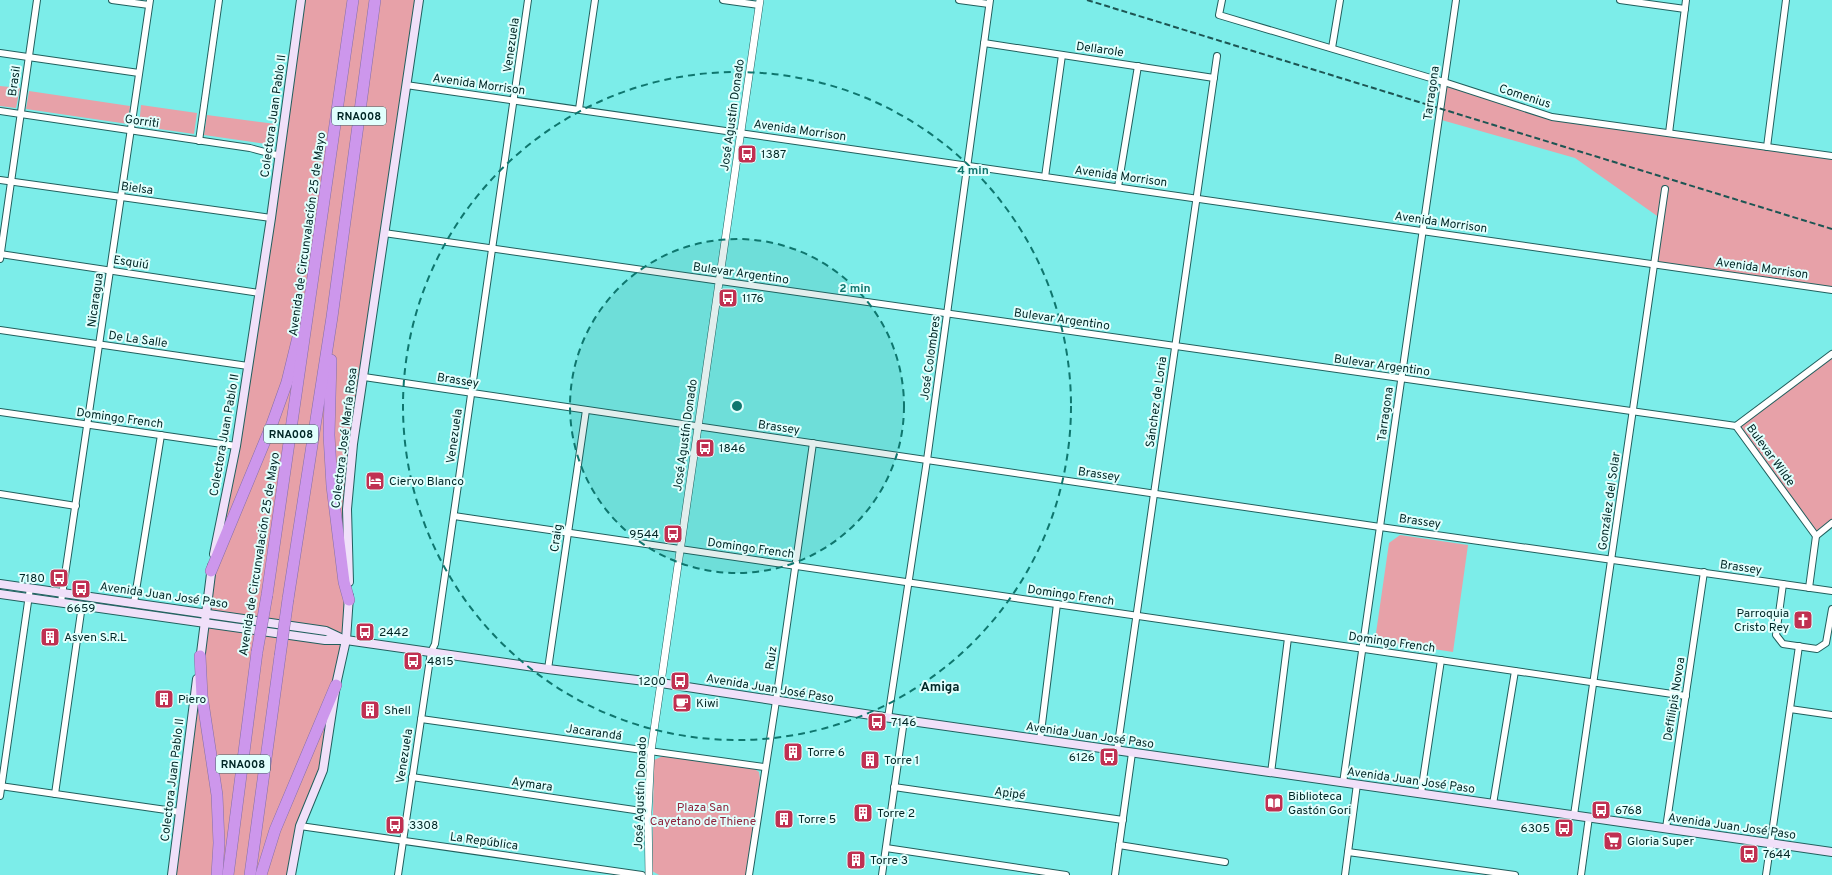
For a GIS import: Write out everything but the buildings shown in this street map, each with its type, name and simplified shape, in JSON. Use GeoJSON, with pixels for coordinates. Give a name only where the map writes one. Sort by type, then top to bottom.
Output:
{"type":"FeatureCollection","features":[{"type":"Feature","properties":{"kind":"highway","name":"Avenida de Circunvalación 25 de Mayo"},"geometry":{"type":"LineString","coordinates":[[228,875],[257,652],[267,595],[353,0]]}},
{"type":"Feature","properties":{"kind":"highway","name":"RNA008"},"geometry":{"type":"LineString","coordinates":[[250,875],[288,599],[332,317],[375,0]]}},
{"type":"Feature","properties":{"kind":"highway"},"geometry":{"type":"LineString","coordinates":[[210,571],[254,470],[280,403],[287,382],[314,273]]}},
{"type":"Feature","properties":{"kind":"highway"},"geometry":{"type":"LineString","coordinates":[[332,317],[329,435],[332,486],[344,582],[349,600]]}},
{"type":"Feature","properties":{"kind":"highway"},"geometry":{"type":"LineString","coordinates":[[200,656],[202,696],[217,795],[219,843],[217,875]]}},
{"type":"Feature","properties":{"kind":"highway"},"geometry":{"type":"LineString","coordinates":[[261,875],[277,824],[336,685]]}},
{"type":"Feature","properties":{"kind":"main road","name":"Colectora Juan Pablo II"},"geometry":{"type":"LineString","coordinates":[[172,875],[210,571],[236,446],[271,218],[301,0]]}},
{"type":"Feature","properties":{"kind":"main road","name":"Colectora José María Rosa"},"geometry":{"type":"LineString","coordinates":[[291,875],[300,826],[324,770],[336,685],[346,640],[349,600],[347,492],[419,0]]}},
{"type":"Feature","properties":{"kind":"main road","name":"Avenida Juan José Paso"},"geometry":{"type":"LineString","coordinates":[[0,584],[326,631],[346,640]]}},
{"type":"Feature","properties":{"kind":"main road","name":"Avenida Juan José Paso"},"geometry":{"type":"LineString","coordinates":[[0,594],[325,640],[346,640],[548,669],[660,683],[1040,740],[1832,852]]}},
{"type":"Feature","properties":{"kind":"street","name":"Brasil"},"geometry":{"type":"LineString","coordinates":[[0,256],[37,0]]}},
{"type":"Feature","properties":{"kind":"street"},"geometry":{"type":"LineString","coordinates":[[112,0],[149,3]]}},
{"type":"Feature","properties":{"kind":"street"},"geometry":{"type":"LineString","coordinates":[[199,141],[219,0]]}},
{"type":"Feature","properties":{"kind":"street","name":"Venezuela"},"geometry":{"type":"LineString","coordinates":[[398,875],[431,652],[435,644],[528,0]]}},
{"type":"Feature","properties":{"kind":"street"},"geometry":{"type":"LineString","coordinates":[[578,109],[595,0]]}},
{"type":"Feature","properties":{"kind":"street"},"geometry":{"type":"LineString","coordinates":[[723,0],[759,3]]}},
{"type":"Feature","properties":{"kind":"street"},"geometry":{"type":"LineString","coordinates":[[959,0],[990,2]]}},
{"type":"Feature","properties":{"kind":"street","name":"Comenius"},"geometry":{"type":"LineString","coordinates":[[1222,0],[1220,15],[1444,82],[1552,117],[1832,156]]}},
{"type":"Feature","properties":{"kind":"street"},"geometry":{"type":"LineString","coordinates":[[1332,48],[1340,0]]}},
{"type":"Feature","properties":{"kind":"street","name":"Tarragona"},"geometry":{"type":"LineString","coordinates":[[1343,783],[1456,0]]}},
{"type":"Feature","properties":{"kind":"street"},"geometry":{"type":"LineString","coordinates":[[1620,0],[1685,9]]}},
{"type":"Feature","properties":{"kind":"street"},"geometry":{"type":"LineString","coordinates":[[1669,133],[1686,0]]}},
{"type":"Feature","properties":{"kind":"street"},"geometry":{"type":"LineString","coordinates":[[1767,147],[1786,0]]}},
{"type":"Feature","properties":{"kind":"street","name":"José Colombres"},"geometry":{"type":"LineString","coordinates":[[888,718],[927,460],[990,2]]}},
{"type":"Feature","properties":{"kind":"street","name":"Nicaragua"},"geometry":{"type":"LineString","coordinates":[[61,602],[149,3]]}},
{"type":"Feature","properties":{"kind":"street","name":"José Agustín Donado"},"geometry":{"type":"LineString","coordinates":[[649,875],[648,812],[651,751],[759,3]]}},
{"type":"Feature","properties":{"kind":"street","name":"Dellarole"},"geometry":{"type":"LineString","coordinates":[[984,43],[1214,78]]}},
{"type":"Feature","properties":{"kind":"street"},"geometry":{"type":"LineString","coordinates":[[0,53],[139,73]]}},
{"type":"Feature","properties":{"kind":"street"},"geometry":{"type":"LineString","coordinates":[[1046,177],[1062,55]]}},
{"type":"Feature","properties":{"kind":"street","name":"Sánchez de Loria"},"geometry":{"type":"LineString","coordinates":[[1117,751],[1217,56]]}},
{"type":"Feature","properties":{"kind":"street"},"geometry":{"type":"LineString","coordinates":[[1118,187],[1138,66]]}},
{"type":"Feature","properties":{"kind":"street","name":"Avenida Morrison"},"geometry":{"type":"LineString","coordinates":[[406,85],[1832,290]]}},
{"type":"Feature","properties":{"kind":"street","name":"Gorriti"},"geometry":{"type":"LineString","coordinates":[[0,111],[250,148],[280,156]]}},
{"type":"Feature","properties":{"kind":"street","name":"Bielsa"},"geometry":{"type":"LineString","coordinates":[[0,180],[271,218]]}},
{"type":"Feature","properties":{"kind":"street","name":"González del Solar"},"geometry":{"type":"LineString","coordinates":[[1574,815],[1664,189]]}},
{"type":"Feature","properties":{"kind":"street","name":"Bulevar Argentino"},"geometry":{"type":"LineString","coordinates":[[384,233],[1736,426]]}},
{"type":"Feature","properties":{"kind":"street","name":"Esquiú"},"geometry":{"type":"LineString","coordinates":[[0,256],[110,269],[259,293]]}},
{"type":"Feature","properties":{"kind":"street","name":"De La Salle"},"geometry":{"type":"LineString","coordinates":[[0,330],[248,366]]}},
{"type":"Feature","properties":{"kind":"street","name":"Bulevar Wilde"},"geometry":{"type":"LineString","coordinates":[[1816,536],[1736,426],[1832,354]]}},
{"type":"Feature","properties":{"kind":"street","name":"Brassey"},"geometry":{"type":"LineString","coordinates":[[364,377],[1380,527],[1832,591]]}},
{"type":"Feature","properties":{"kind":"street","name":"Craig"},"geometry":{"type":"LineString","coordinates":[[548,669],[586,410]]}},
{"type":"Feature","properties":{"kind":"street","name":"Domingo French"},"geometry":{"type":"LineString","coordinates":[[0,412],[236,446]]}},
{"type":"Feature","properties":{"kind":"street"},"geometry":{"type":"LineString","coordinates":[[134,603],[161,435]]}},
{"type":"Feature","properties":{"kind":"street","name":"Ruiz"},"geometry":{"type":"LineString","coordinates":[[748,875],[776,700],[813,443]]}},
{"type":"Feature","properties":{"kind":"street"},"geometry":{"type":"LineString","coordinates":[[0,494],[76,506]]}},
{"type":"Feature","properties":{"kind":"street","name":"Domingo French"},"geometry":{"type":"LineString","coordinates":[[454,516],[1686,696]]}},
{"type":"Feature","properties":{"kind":"street"},"geometry":{"type":"LineString","coordinates":[[1809,588],[1816,536],[1832,524]]}},
{"type":"Feature","properties":{"kind":"street","name":"Deffilipis Novoa"},"geometry":{"type":"LineString","coordinates":[[1666,828],[1704,572]]}},
{"type":"Feature","properties":{"kind":"street"},"geometry":{"type":"LineString","coordinates":[[1783,584],[1776,636],[1783,644],[1817,649],[1826,643],[1832,609]]}},
{"type":"Feature","properties":{"kind":"street"},"geometry":{"type":"LineString","coordinates":[[0,796],[30,588]]}},
{"type":"Feature","properties":{"kind":"street"},"geometry":{"type":"LineString","coordinates":[[1040,740],[1057,604]]}},
{"type":"Feature","properties":{"kind":"street"},"geometry":{"type":"LineString","coordinates":[[55,794],[82,605]]}},
{"type":"Feature","properties":{"kind":"street"},"geometry":{"type":"LineString","coordinates":[[1271,773],[1288,638]]}},
{"type":"Feature","properties":{"kind":"street"},"geometry":{"type":"LineString","coordinates":[[1766,875],[1799,646]]}},
{"type":"Feature","properties":{"kind":"street"},"geometry":{"type":"LineString","coordinates":[[1421,793],[1441,660]]}},
{"type":"Feature","properties":{"kind":"street"},"geometry":{"type":"LineString","coordinates":[[1493,804],[1515,671]]}},
{"type":"Feature","properties":{"kind":"street"},"geometry":{"type":"LineString","coordinates":[[1790,709],[1832,716]]}},
{"type":"Feature","properties":{"kind":"street","name":"Jacarandá"},"geometry":{"type":"LineString","coordinates":[[421,719],[764,768]]}},
{"type":"Feature","properties":{"kind":"street"},"geometry":{"type":"LineString","coordinates":[[882,875],[904,720]]}},
{"type":"Feature","properties":{"kind":"street"},"geometry":{"type":"LineString","coordinates":[[1115,875],[1132,753]]}},
{"type":"Feature","properties":{"kind":"street","name":"Aymara"},"geometry":{"type":"LineString","coordinates":[[412,777],[648,812]]}},
{"type":"Feature","properties":{"kind":"street"},"geometry":{"type":"LineString","coordinates":[[1345,875],[1357,784]]}},
{"type":"Feature","properties":{"kind":"street"},"geometry":{"type":"LineString","coordinates":[[1,786],[180,812]]}},
{"type":"Feature","properties":{"kind":"street","name":"Apipé"},"geometry":{"type":"LineString","coordinates":[[894,787],[1123,820]]}},
{"type":"Feature","properties":{"kind":"street"},"geometry":{"type":"LineString","coordinates":[[1581,875],[1589,817]]}},
{"type":"Feature","properties":{"kind":"street","name":"La República"},"geometry":{"type":"LineString","coordinates":[[300,826],[642,875]]}},
{"type":"Feature","properties":{"kind":"street"},"geometry":{"type":"LineString","coordinates":[[1119,845],[1225,862]]}},
{"type":"Feature","properties":{"kind":"street"},"geometry":{"type":"LineString","coordinates":[[886,848],[1066,875]]}},
{"type":"Feature","properties":{"kind":"street"},"geometry":{"type":"LineString","coordinates":[[1348,852],[1515,875]]}},
{"type":"Feature","properties":{"kind":"green space"},"geometry":{"type":"Polygon","coordinates":[[[301,0],[419,0],[347,492],[349,600],[323,770],[300,826],[291,875],[172,875],[219,530],[301,0]]]}},
{"type":"Feature","properties":{"kind":"green space"},"geometry":{"type":"Polygon","coordinates":[[[1444,82],[1552,117],[1832,156],[1832,290],[1653,264],[1660,218],[1575,158],[1438,119],[1444,82]]]}},
{"type":"Feature","properties":{"kind":"green space"},"geometry":{"type":"Polygon","coordinates":[[[0,86],[20,88],[16,108],[0,106],[0,86]]]}},
{"type":"Feature","properties":{"kind":"green space"},"geometry":{"type":"Polygon","coordinates":[[[29,91],[130,106],[128,124],[26,109],[29,91]]]}},
{"type":"Feature","properties":{"kind":"green space"},"geometry":{"type":"Polygon","coordinates":[[[141,105],[197,113],[194,134],[139,126],[141,105]]]}},
{"type":"Feature","properties":{"kind":"green space"},"geometry":{"type":"Polygon","coordinates":[[[207,115],[276,124],[273,145],[204,135],[207,115]]]}},
{"type":"Feature","properties":{"kind":"green space"},"geometry":{"type":"Polygon","coordinates":[[[1832,354],[1832,523],[1816,536],[1736,426],[1832,354]]]}},
{"type":"Feature","properties":{"kind":"green space"},"geometry":{"type":"Polygon","coordinates":[[[1400,535],[1468,545],[1453,652],[1375,640],[1389,543],[1400,535]]]}},
{"type":"Feature","properties":{"kind":"green space","name":"Plaza San Cayetano de Thiene"},"geometry":{"type":"Polygon","coordinates":[[[665,755],[753,768],[759,772],[760,779],[746,875],[659,875],[652,871],[654,760],[665,755]]]}},
{"type":"Feature","properties":{"kind":"railway"},"geometry":{"type":"LineString","coordinates":[[1087,0],[1832,229]]}},
{"type":"Feature","properties":{"kind":"place","name":"1387"},"geometry":{"type":"Point","coordinates":[747,154]}},
{"type":"Feature","properties":{"kind":"place","name":"1176"},"geometry":{"type":"Point","coordinates":[728,298]}},
{"type":"Feature","properties":{"kind":"place","name":"1846"},"geometry":{"type":"Point","coordinates":[705,448]}},
{"type":"Feature","properties":{"kind":"place","name":"Ciervo Blanco"},"geometry":{"type":"Point","coordinates":[375,481]}},
{"type":"Feature","properties":{"kind":"place","name":"9544"},"geometry":{"type":"Point","coordinates":[673,534]}},
{"type":"Feature","properties":{"kind":"place","name":"7180"},"geometry":{"type":"Point","coordinates":[59,578]}},
{"type":"Feature","properties":{"kind":"place","name":"6659"},"geometry":{"type":"Point","coordinates":[81,589]}},
{"type":"Feature","properties":{"kind":"place","name":"Parroquia Cristo Rey"},"geometry":{"type":"Point","coordinates":[1803,620]}},
{"type":"Feature","properties":{"kind":"place","name":"2442"},"geometry":{"type":"Point","coordinates":[365,632]}},
{"type":"Feature","properties":{"kind":"place","name":"Asven S.R.L"},"geometry":{"type":"Point","coordinates":[50,637]}},
{"type":"Feature","properties":{"kind":"place","name":"4815"},"geometry":{"type":"Point","coordinates":[413,661]}},
{"type":"Feature","properties":{"kind":"place","name":"1200"},"geometry":{"type":"Point","coordinates":[680,681]}},
{"type":"Feature","properties":{"kind":"place","name":"Piero"},"geometry":{"type":"Point","coordinates":[164,699]}},
{"type":"Feature","properties":{"kind":"place","name":"Kiwi"},"geometry":{"type":"Point","coordinates":[682,703]}},
{"type":"Feature","properties":{"kind":"place","name":"Shell"},"geometry":{"type":"Point","coordinates":[370,710]}},
{"type":"Feature","properties":{"kind":"place","name":"7146"},"geometry":{"type":"Point","coordinates":[877,722]}},
{"type":"Feature","properties":{"kind":"place","name":"Torre 6"},"geometry":{"type":"Point","coordinates":[793,752]}},
{"type":"Feature","properties":{"kind":"place","name":"6126"},"geometry":{"type":"Point","coordinates":[1109,757]}},
{"type":"Feature","properties":{"kind":"place","name":"Torre 1"},"geometry":{"type":"Point","coordinates":[870,760]}},
{"type":"Feature","properties":{"kind":"place","name":"Biblioteca Gastón Gori"},"geometry":{"type":"Point","coordinates":[1274,803]}},
{"type":"Feature","properties":{"kind":"place","name":"6768"},"geometry":{"type":"Point","coordinates":[1601,810]}},
{"type":"Feature","properties":{"kind":"place","name":"Torre 2"},"geometry":{"type":"Point","coordinates":[863,813]}},
{"type":"Feature","properties":{"kind":"place","name":"Torre 5"},"geometry":{"type":"Point","coordinates":[784,819]}},
{"type":"Feature","properties":{"kind":"place","name":"3308"},"geometry":{"type":"Point","coordinates":[395,825]}},
{"type":"Feature","properties":{"kind":"place","name":"6305"},"geometry":{"type":"Point","coordinates":[1564,828]}},
{"type":"Feature","properties":{"kind":"place","name":"Gloria Super"},"geometry":{"type":"Point","coordinates":[1613,841]}},
{"type":"Feature","properties":{"kind":"place","name":"7644"},"geometry":{"type":"Point","coordinates":[1749,854]}},
{"type":"Feature","properties":{"kind":"place","name":"Torre 3"},"geometry":{"type":"Point","coordinates":[856,860]}},
{"type":"Feature","properties":{"kind":"district","name":"Amiga"},"geometry":{"type":"Point","coordinates":[940,686]}}]}
